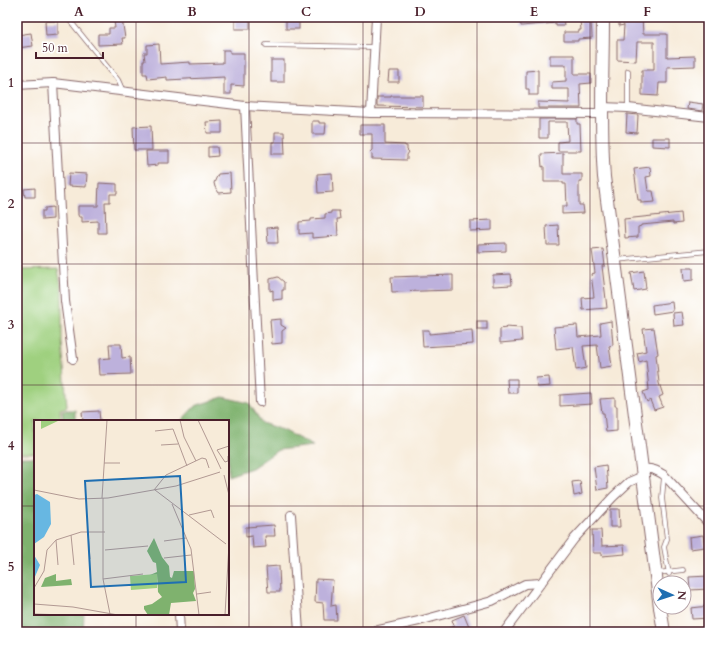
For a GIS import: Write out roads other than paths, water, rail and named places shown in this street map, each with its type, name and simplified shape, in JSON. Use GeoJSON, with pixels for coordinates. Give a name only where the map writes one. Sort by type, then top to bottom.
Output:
{"type":"FeatureCollection","features":[{"type":"Feature","properties":{"kind":"street"},"geometry":{"type":"LineString","coordinates":[[371,113],[376,17]]}},
{"type":"Feature","properties":{"kind":"street"},"geometry":{"type":"LineString","coordinates":[[604,17],[602,111],[604,177],[655,573]]}},
{"type":"Feature","properties":{"kind":"street"},"geometry":{"type":"LineString","coordinates":[[53,83],[65,301],[73,358]]}},
{"type":"Feature","properties":{"kind":"street"},"geometry":{"type":"LineString","coordinates":[[17,85],[53,83],[245,106],[371,113],[602,111],[628,108],[709,117]]}},
{"type":"Feature","properties":{"kind":"street"},"geometry":{"type":"LineString","coordinates":[[245,106],[260,402]]}},
{"type":"Feature","properties":{"kind":"street"},"geometry":{"type":"LineString","coordinates":[[504,632],[574,538],[629,482],[650,468],[656,469],[664,475],[709,524]]}},
{"type":"Feature","properties":{"kind":"street"},"geometry":{"type":"LineString","coordinates":[[291,515],[299,632]]}},
{"type":"Feature","properties":{"kind":"street"},"geometry":{"type":"LineString","coordinates":[[370,632],[419,622],[492,601],[526,584],[541,583]]}},
{"type":"Feature","properties":{"kind":"street"},"geometry":{"type":"LineString","coordinates":[[179,615],[180,632]]}},
{"type":"Feature","properties":{"kind":"street"},"geometry":{"type":"LineString","coordinates":[[661,615],[664,632]]}},
{"type":"Feature","properties":{"kind":"lane"},"geometry":{"type":"LineString","coordinates":[[67,17],[118,80],[123,91]]}},
{"type":"Feature","properties":{"kind":"lane"},"geometry":{"type":"LineString","coordinates":[[266,45],[374,47]]}},
{"type":"Feature","properties":{"kind":"lane"},"geometry":{"type":"LineString","coordinates":[[628,70],[628,108]]}},
{"type":"Feature","properties":{"kind":"lane"},"geometry":{"type":"LineString","coordinates":[[614,260],[709,251]]}},
{"type":"Feature","properties":{"kind":"lane"},"geometry":{"type":"LineString","coordinates":[[664,475],[662,498],[667,539],[664,547],[668,573]]}},
{"type":"Feature","properties":{"kind":"lane"},"geometry":{"type":"LineString","coordinates":[[655,573],[668,573],[683,570]]}}]}
